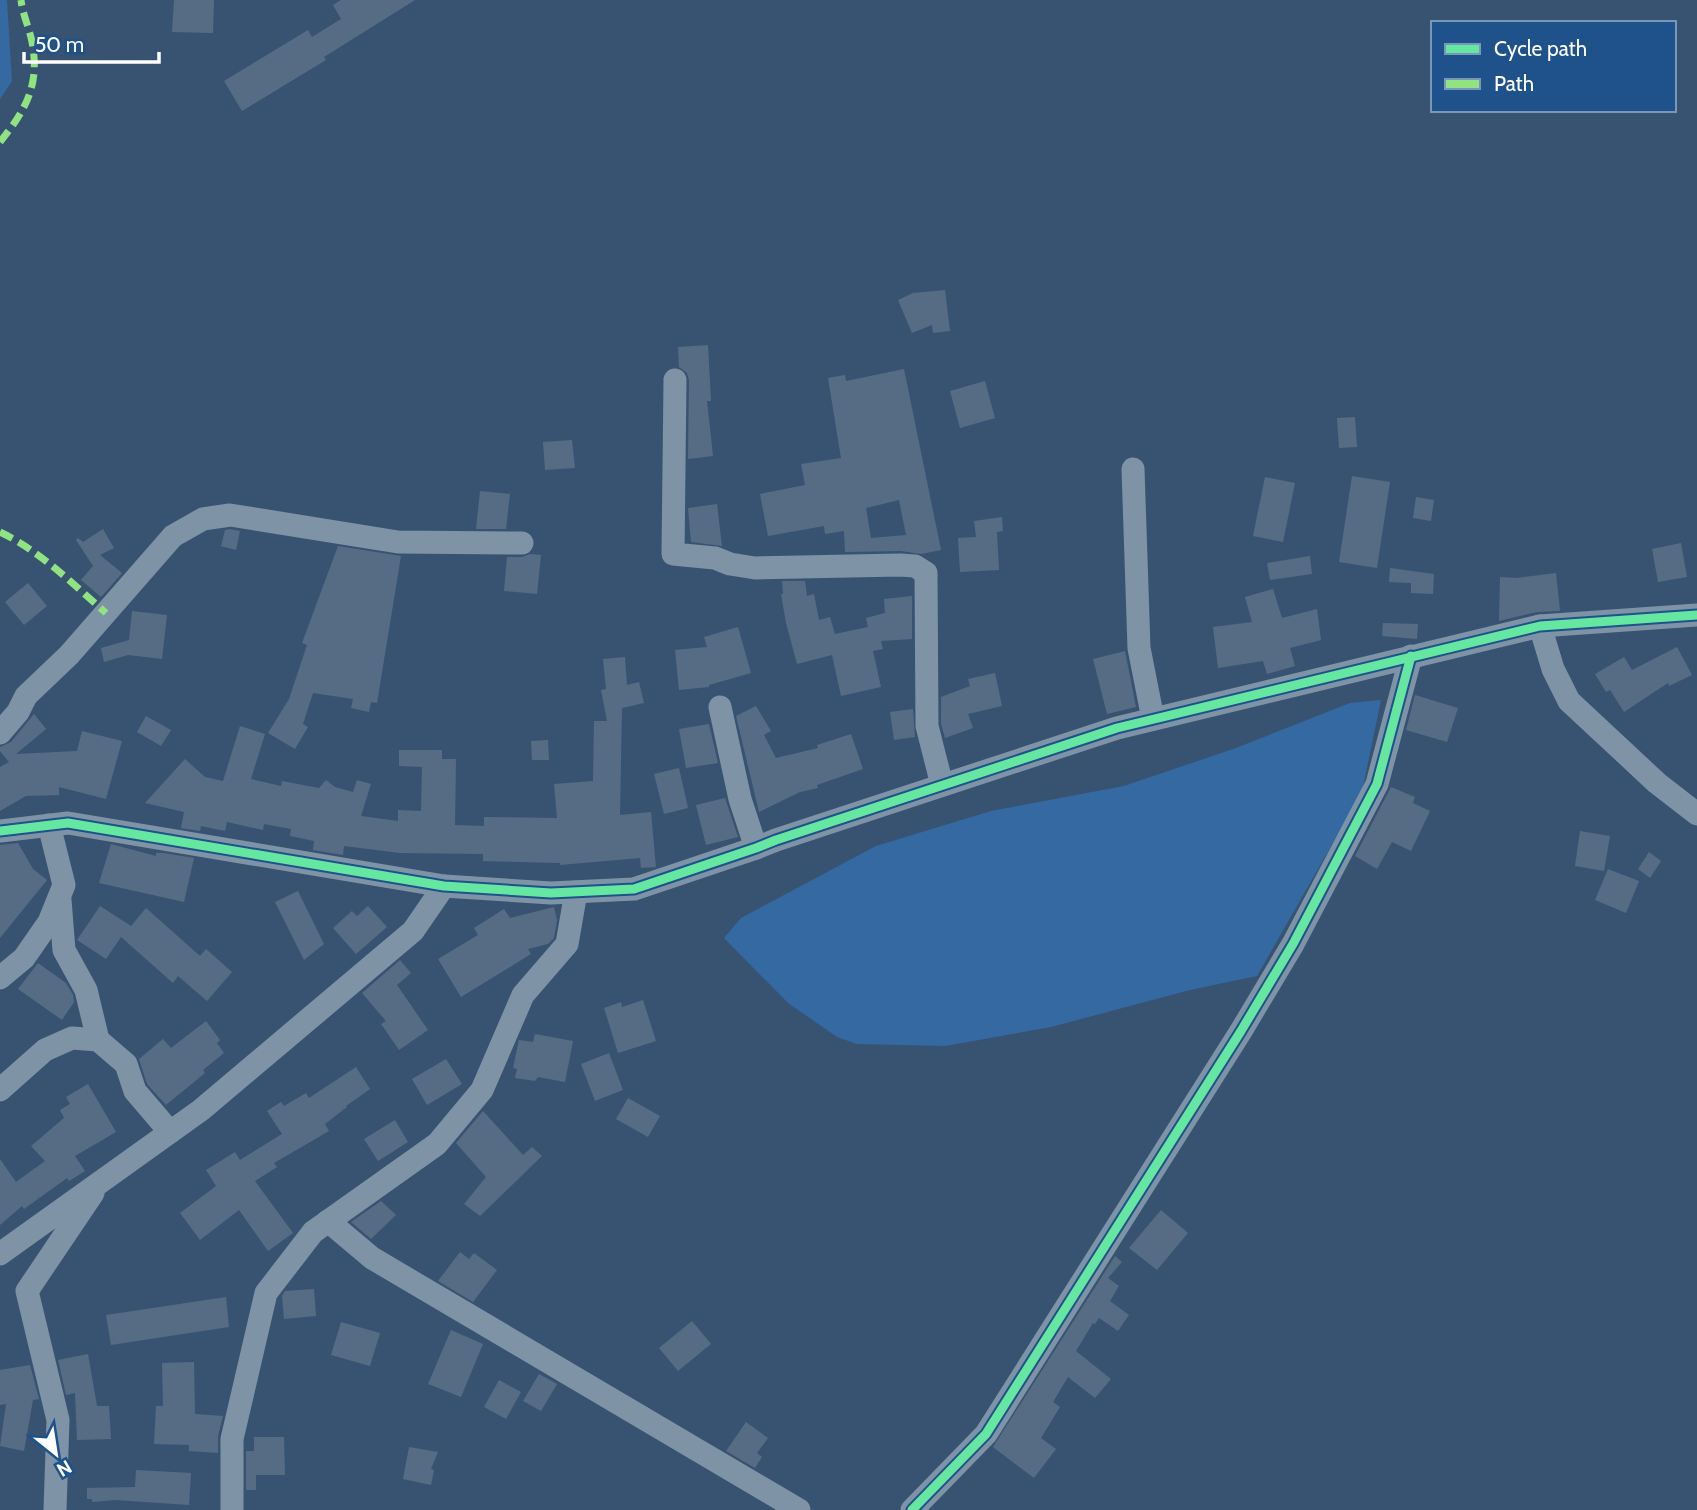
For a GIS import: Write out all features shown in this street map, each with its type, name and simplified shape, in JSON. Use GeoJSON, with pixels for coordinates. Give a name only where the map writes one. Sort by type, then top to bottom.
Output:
{"type":"FeatureCollection","features":[{"type":"Feature","properties":{"kind":"street"},"geometry":{"type":"LineString","coordinates":[[675,380],[673,554],[715,558],[730,564],[755,568],[900,565],[915,566],[926,573],[927,726],[942,785]]}},
{"type":"Feature","properties":{"kind":"street"},"geometry":{"type":"LineString","coordinates":[[1133,469],[1139,648],[1153,719]]}},
{"type":"Feature","properties":{"kind":"street"},"geometry":{"type":"LineString","coordinates":[[0,733],[18,712],[26,696],[69,655],[173,536],[203,519],[230,515],[398,542],[522,543]]}},
{"type":"Feature","properties":{"kind":"street"},"geometry":{"type":"LineString","coordinates":[[0,831],[68,823],[444,886],[551,893],[634,889],[1116,727],[1540,626],[1697,615]]}},
{"type":"Feature","properties":{"kind":"street"},"geometry":{"type":"LineString","coordinates":[[1540,626],[1553,669],[1569,701],[1657,783],[1697,814]]}},
{"type":"Feature","properties":{"kind":"street"},"geometry":{"type":"LineString","coordinates":[[912,1510],[986,1434],[1241,1031],[1293,944],[1377,784],[1412,656]]}},
{"type":"Feature","properties":{"kind":"street"},"geometry":{"type":"LineString","coordinates":[[719,707],[740,799],[756,848]]}},
{"type":"Feature","properties":{"kind":"street"},"geometry":{"type":"LineString","coordinates":[[0,978],[24,958],[49,922],[64,885],[49,825]]}},
{"type":"Feature","properties":{"kind":"street"},"geometry":{"type":"LineString","coordinates":[[0,1254],[201,1110],[413,931],[444,886]]}},
{"type":"Feature","properties":{"kind":"street"},"geometry":{"type":"LineString","coordinates":[[232,1510],[232,1439],[266,1293],[313,1232],[437,1144],[482,1090],[523,995],[567,944],[576,892]]}},
{"type":"Feature","properties":{"kind":"street"},"geometry":{"type":"LineString","coordinates":[[59,897],[64,950],[86,990],[98,1040],[126,1064],[135,1091],[170,1132]]}},
{"type":"Feature","properties":{"kind":"street"},"geometry":{"type":"LineString","coordinates":[[0,1090],[45,1050],[72,1038],[98,1040]]}},
{"type":"Feature","properties":{"kind":"street"},"geometry":{"type":"LineString","coordinates":[[55,1510],[58,1420],[27,1291],[100,1182]]}},
{"type":"Feature","properties":{"kind":"street"},"geometry":{"type":"LineString","coordinates":[[328,1221],[372,1258],[799,1510]]}},
{"type":"Feature","properties":{"kind":"shaded area"},"geometry":{"type":"Polygon","coordinates":[[[0,0],[7,0],[12,81],[0,99],[0,0]]]}},
{"type":"Feature","properties":{"kind":"shaded area"},"geometry":{"type":"Polygon","coordinates":[[[1381,700],[1362,792],[1257,976],[1190,990],[1051,1027],[945,1046],[857,1044],[837,1037],[788,1003],[724,938],[741,918],[876,846],[991,811],[1124,786],[1236,748],[1350,703],[1381,700]]]}},
{"type":"Feature","properties":{"kind":"building"},"geometry":{"type":"Polygon","coordinates":[[[174,0],[214,0],[213,33],[172,32],[174,0]]]}},
{"type":"Feature","properties":{"kind":"building"},"geometry":{"type":"Polygon","coordinates":[[[341,0],[415,0],[324,57],[326,60],[242,111],[224,81],[308,30],[312,37],[341,19],[333,5],[341,0]]]}},
{"type":"Feature","properties":{"kind":"building"},"geometry":{"type":"Polygon","coordinates":[[[945,290],[950,331],[933,333],[932,325],[912,333],[898,300],[913,293],[945,290]]]}},
{"type":"Feature","properties":{"kind":"building"},"geometry":{"type":"Polygon","coordinates":[[[708,345],[711,401],[707,401],[713,456],[688,459],[689,380],[687,373],[679,367],[678,347],[708,345]]]}},
{"type":"Feature","properties":{"kind":"building"},"geometry":{"type":"Polygon","coordinates":[[[904,369],[941,550],[921,554],[901,551],[845,552],[844,531],[825,534],[824,526],[768,536],[760,494],[805,485],[801,464],[841,458],[828,378],[845,375],[846,381],[904,369]],[[899,500],[866,508],[871,538],[906,535],[899,500]]]}},
{"type":"Feature","properties":{"kind":"building"},"geometry":{"type":"Polygon","coordinates":[[[985,381],[995,418],[960,428],[950,391],[985,381]]]}},
{"type":"Feature","properties":{"kind":"building"},"geometry":{"type":"Polygon","coordinates":[[[1355,417],[1357,447],[1339,448],[1337,418],[1355,417]]]}},
{"type":"Feature","properties":{"kind":"building"},"geometry":{"type":"Polygon","coordinates":[[[572,440],[575,468],[545,470],[543,442],[572,440]]]}},
{"type":"Feature","properties":{"kind":"building"},"geometry":{"type":"Polygon","coordinates":[[[1352,476],[1390,482],[1377,568],[1339,562],[1352,476]]]}},
{"type":"Feature","properties":{"kind":"building"},"geometry":{"type":"Polygon","coordinates":[[[1265,477],[1295,483],[1283,542],[1253,536],[1265,477]]]}},
{"type":"Feature","properties":{"kind":"building"},"geometry":{"type":"Polygon","coordinates":[[[480,491],[510,494],[506,529],[476,529],[480,491]]]}},
{"type":"Feature","properties":{"kind":"building"},"geometry":{"type":"Polygon","coordinates":[[[1416,497],[1434,500],[1431,521],[1413,518],[1416,497]]]}},
{"type":"Feature","properties":{"kind":"building"},"geometry":{"type":"Polygon","coordinates":[[[717,504],[722,546],[691,542],[688,508],[717,504]]]}},
{"type":"Feature","properties":{"kind":"building"},"geometry":{"type":"Polygon","coordinates":[[[1002,517],[1003,531],[997,532],[999,570],[960,572],[958,538],[976,537],[974,521],[1002,517]]]}},
{"type":"Feature","properties":{"kind":"building"},"geometry":{"type":"Polygon","coordinates":[[[103,529],[114,548],[100,555],[122,573],[101,597],[81,580],[93,566],[76,540],[78,538],[83,542],[103,529]]]}},
{"type":"Feature","properties":{"kind":"building"},"geometry":{"type":"Polygon","coordinates":[[[225,530],[240,531],[236,550],[221,546],[225,530]]]}},
{"type":"Feature","properties":{"kind":"building"},"geometry":{"type":"Polygon","coordinates":[[[1681,543],[1687,577],[1658,582],[1652,549],[1681,543]]]}},
{"type":"Feature","properties":{"kind":"building"},"geometry":{"type":"Polygon","coordinates":[[[338,546],[401,556],[377,703],[371,702],[369,712],[351,708],[353,699],[313,693],[303,724],[308,727],[295,749],[268,733],[289,699],[307,645],[302,643],[338,546]]]}},
{"type":"Feature","properties":{"kind":"building"},"geometry":{"type":"Polygon","coordinates":[[[541,555],[537,594],[504,591],[507,557],[541,555]]]}},
{"type":"Feature","properties":{"kind":"building"},"geometry":{"type":"Polygon","coordinates":[[[1310,556],[1312,574],[1270,580],[1267,563],[1310,556]]]}},
{"type":"Feature","properties":{"kind":"building"},"geometry":{"type":"Polygon","coordinates":[[[1390,568],[1434,574],[1433,594],[1411,593],[1411,583],[1389,582],[1390,568]]]}},
{"type":"Feature","properties":{"kind":"building"},"geometry":{"type":"Polygon","coordinates":[[[1556,573],[1560,611],[1537,612],[1499,621],[1500,577],[1517,578],[1556,573]]]}},
{"type":"Feature","properties":{"kind":"building"},"geometry":{"type":"Polygon","coordinates":[[[782,581],[805,581],[807,596],[814,594],[819,620],[830,617],[835,634],[868,627],[866,618],[885,613],[884,599],[912,596],[912,639],[881,641],[883,649],[873,651],[881,687],[841,696],[832,655],[797,664],[786,623],[781,594],[782,581]]]}},
{"type":"Feature","properties":{"kind":"building"},"geometry":{"type":"Polygon","coordinates":[[[28,583],[47,606],[24,625],[5,602],[28,583]]]}},
{"type":"Feature","properties":{"kind":"building"},"geometry":{"type":"Polygon","coordinates":[[[1273,589],[1282,618],[1317,609],[1321,640],[1290,648],[1295,666],[1267,674],[1263,661],[1218,668],[1213,627],[1252,622],[1245,597],[1273,589]]]}},
{"type":"Feature","properties":{"kind":"building"},"geometry":{"type":"Polygon","coordinates":[[[132,611],[167,615],[162,659],[128,655],[104,662],[101,648],[129,640],[132,611]]]}},
{"type":"Feature","properties":{"kind":"building"},"geometry":{"type":"Polygon","coordinates":[[[1383,623],[1418,624],[1417,639],[1382,636],[1383,623]]]}},
{"type":"Feature","properties":{"kind":"building"},"geometry":{"type":"Polygon","coordinates":[[[738,627],[751,673],[709,687],[679,690],[675,650],[707,647],[704,637],[738,627]]]}},
{"type":"Feature","properties":{"kind":"building"},"geometry":{"type":"Polygon","coordinates":[[[1677,647],[1692,675],[1669,686],[1668,683],[1624,712],[1610,690],[1606,692],[1595,674],[1624,657],[1632,670],[1677,647]]]}},
{"type":"Feature","properties":{"kind":"building"},"geometry":{"type":"Polygon","coordinates":[[[1125,651],[1136,707],[1107,714],[1093,659],[1125,651]]]}},
{"type":"Feature","properties":{"kind":"building"},"geometry":{"type":"Polygon","coordinates":[[[625,657],[627,685],[639,682],[644,703],[622,708],[620,815],[651,812],[656,867],[641,868],[640,858],[560,865],[483,861],[483,854],[400,853],[344,846],[343,855],[313,850],[314,841],[290,836],[291,829],[264,824],[263,830],[227,822],[225,831],[201,826],[200,831],[181,828],[184,812],[145,803],[185,759],[205,777],[223,781],[240,726],[265,734],[251,779],[281,786],[282,781],[319,788],[326,780],[335,787],[353,792],[357,780],[371,784],[361,816],[398,821],[398,810],[421,811],[422,767],[399,766],[399,750],[442,750],[442,759],[456,759],[455,825],[484,826],[484,817],[557,818],[554,784],[593,781],[594,721],[607,721],[601,690],[606,689],[603,659],[625,657]]]}},
{"type":"Feature","properties":{"kind":"building"},"geometry":{"type":"Polygon","coordinates":[[[995,673],[1002,706],[968,714],[973,728],[945,738],[941,724],[941,697],[970,686],[968,679],[995,673]]]}},
{"type":"Feature","properties":{"kind":"building"},"geometry":{"type":"Polygon","coordinates":[[[1415,695],[1458,708],[1447,742],[1406,730],[1415,695]]]}},
{"type":"Feature","properties":{"kind":"building"},"geometry":{"type":"Polygon","coordinates":[[[756,706],[771,731],[764,735],[776,758],[818,748],[817,745],[851,734],[863,769],[817,785],[818,788],[800,792],[759,812],[736,716],[756,706]]]}},
{"type":"Feature","properties":{"kind":"building"},"geometry":{"type":"Polygon","coordinates":[[[913,709],[915,737],[894,740],[890,712],[913,709]]]}},
{"type":"Feature","properties":{"kind":"building"},"geometry":{"type":"Polygon","coordinates":[[[34,714],[46,729],[16,754],[77,751],[82,731],[122,741],[106,799],[59,787],[59,795],[26,796],[0,811],[0,767],[9,762],[0,747],[11,742],[34,714]]]}},
{"type":"Feature","properties":{"kind":"building"},"geometry":{"type":"Polygon","coordinates":[[[146,716],[171,730],[161,746],[137,732],[146,716]]]}},
{"type":"Feature","properties":{"kind":"building"},"geometry":{"type":"Polygon","coordinates":[[[709,724],[718,763],[686,768],[679,729],[709,724]]]}},
{"type":"Feature","properties":{"kind":"building"},"geometry":{"type":"Polygon","coordinates":[[[548,740],[549,760],[532,760],[531,741],[548,740]]]}},
{"type":"Feature","properties":{"kind":"building"},"geometry":{"type":"Polygon","coordinates":[[[679,768],[688,808],[664,814],[654,774],[679,768]]]}},
{"type":"Feature","properties":{"kind":"building"},"geometry":{"type":"Polygon","coordinates":[[[1391,787],[1415,797],[1413,803],[1430,811],[1411,851],[1392,842],[1377,869],[1355,856],[1391,787]]]}},
{"type":"Feature","properties":{"kind":"building"},"geometry":{"type":"Polygon","coordinates":[[[725,798],[738,837],[706,845],[696,805],[725,798]]]}},
{"type":"Feature","properties":{"kind":"building"},"geometry":{"type":"Polygon","coordinates":[[[1580,831],[1610,836],[1604,871],[1575,866],[1580,831]]]}},
{"type":"Feature","properties":{"kind":"building"},"geometry":{"type":"Polygon","coordinates":[[[18,843],[33,869],[47,880],[0,938],[0,845],[18,843]]]}},
{"type":"Feature","properties":{"kind":"building"},"geometry":{"type":"Polygon","coordinates":[[[111,844],[156,856],[156,853],[163,853],[194,858],[184,902],[99,883],[111,844]]]}},
{"type":"Feature","properties":{"kind":"building"},"geometry":{"type":"Polygon","coordinates":[[[1649,852],[1661,861],[1650,878],[1638,869],[1649,852]]]}},
{"type":"Feature","properties":{"kind":"building"},"geometry":{"type":"Polygon","coordinates":[[[1608,869],[1639,881],[1626,913],[1595,900],[1608,869]]]}},
{"type":"Feature","properties":{"kind":"building"},"geometry":{"type":"Polygon","coordinates":[[[298,891],[324,944],[304,960],[275,902],[298,891]]]}},
{"type":"Feature","properties":{"kind":"building"},"geometry":{"type":"Polygon","coordinates":[[[100,906],[131,926],[146,908],[200,956],[206,949],[232,972],[207,1001],[178,976],[173,983],[121,937],[106,959],[77,940],[100,906]]]}},
{"type":"Feature","properties":{"kind":"building"},"geometry":{"type":"Polygon","coordinates":[[[368,906],[387,927],[356,954],[333,928],[352,911],[357,916],[368,906]]]}},
{"type":"Feature","properties":{"kind":"building"},"geometry":{"type":"Polygon","coordinates":[[[554,907],[557,920],[554,938],[548,944],[528,949],[531,954],[461,997],[438,959],[478,935],[474,928],[504,909],[510,918],[554,907]]]}},
{"type":"Feature","properties":{"kind":"building"},"geometry":{"type":"Polygon","coordinates":[[[400,960],[411,973],[397,985],[428,1030],[399,1050],[381,1024],[386,1021],[362,993],[400,960]]]}},
{"type":"Feature","properties":{"kind":"building"},"geometry":{"type":"Polygon","coordinates":[[[38,963],[66,983],[73,995],[74,1002],[62,1020],[18,989],[38,963]]]}},
{"type":"Feature","properties":{"kind":"building"},"geometry":{"type":"Polygon","coordinates":[[[643,1000],[656,1041],[618,1053],[604,1008],[621,1002],[622,1007],[643,1000]]]}},
{"type":"Feature","properties":{"kind":"building"},"geometry":{"type":"Polygon","coordinates":[[[206,1021],[220,1040],[217,1043],[224,1053],[203,1070],[205,1073],[166,1105],[147,1084],[139,1059],[163,1039],[171,1048],[206,1021]]]}},
{"type":"Feature","properties":{"kind":"building"},"geometry":{"type":"Polygon","coordinates":[[[535,1034],[573,1041],[565,1082],[538,1077],[535,1081],[515,1078],[517,1069],[513,1068],[519,1040],[533,1042],[535,1034]]]}},
{"type":"Feature","properties":{"kind":"building"},"geometry":{"type":"Polygon","coordinates":[[[609,1053],[623,1090],[595,1101],[581,1064],[609,1053]]]}},
{"type":"Feature","properties":{"kind":"building"},"geometry":{"type":"Polygon","coordinates":[[[446,1059],[462,1084],[427,1105],[412,1079],[446,1059]]]}},
{"type":"Feature","properties":{"kind":"building"},"geometry":{"type":"Polygon","coordinates":[[[356,1067],[370,1089],[325,1124],[329,1131],[274,1163],[277,1167],[255,1181],[293,1233],[268,1251],[239,1210],[200,1240],[180,1213],[216,1186],[206,1170],[235,1152],[240,1160],[282,1134],[267,1111],[281,1102],[284,1106],[306,1093],[309,1098],[356,1067]]]}},
{"type":"Feature","properties":{"kind":"building"},"geometry":{"type":"Polygon","coordinates":[[[88,1084],[116,1132],[75,1156],[85,1171],[69,1181],[67,1178],[24,1209],[22,1206],[0,1225],[0,1159],[16,1182],[45,1161],[31,1146],[64,1118],[60,1110],[70,1104],[66,1097],[88,1084]]]}},
{"type":"Feature","properties":{"kind":"building"},"geometry":{"type":"Polygon","coordinates":[[[628,1098],[660,1116],[648,1137],[616,1119],[628,1098]]]}},
{"type":"Feature","properties":{"kind":"building"},"geometry":{"type":"Polygon","coordinates":[[[483,1111],[523,1155],[532,1147],[542,1156],[480,1216],[464,1204],[486,1177],[456,1143],[483,1111]]]}},
{"type":"Feature","properties":{"kind":"building"},"geometry":{"type":"Polygon","coordinates":[[[395,1120],[408,1142],[378,1161],[364,1139],[395,1120]]]}},
{"type":"Feature","properties":{"kind":"building"},"geometry":{"type":"Polygon","coordinates":[[[381,1201],[396,1215],[371,1239],[351,1222],[381,1201]]]}},
{"type":"Feature","properties":{"kind":"building"},"geometry":{"type":"Polygon","coordinates":[[[1161,1210],[1188,1233],[1157,1270],[1129,1248],[1161,1210]]]}},
{"type":"Feature","properties":{"kind":"building"},"geometry":{"type":"Polygon","coordinates":[[[460,1252],[469,1259],[474,1253],[497,1270],[473,1302],[438,1281],[460,1252]]]}},
{"type":"Feature","properties":{"kind":"building"},"geometry":{"type":"Polygon","coordinates":[[[1115,1256],[1122,1262],[1108,1278],[1119,1286],[1110,1301],[1129,1315],[1118,1331],[1099,1318],[1076,1351],[1111,1379],[1095,1398],[1068,1377],[1053,1402],[1060,1407],[1041,1438],[1056,1449],[1034,1478],[993,1447],[1115,1256]]]}},
{"type":"Feature","properties":{"kind":"building"},"geometry":{"type":"Polygon","coordinates":[[[314,1289],[316,1316],[284,1319],[282,1296],[285,1291],[314,1289]]]}},
{"type":"Feature","properties":{"kind":"building"},"geometry":{"type":"Polygon","coordinates":[[[226,1297],[229,1327],[111,1345],[106,1315],[226,1297]]]}},
{"type":"Feature","properties":{"kind":"building"},"geometry":{"type":"Polygon","coordinates":[[[692,1321],[711,1344],[678,1371],[659,1348],[692,1321]]]}},
{"type":"Feature","properties":{"kind":"building"},"geometry":{"type":"Polygon","coordinates":[[[341,1322],[380,1333],[370,1366],[331,1355],[341,1322]]]}},
{"type":"Feature","properties":{"kind":"building"},"geometry":{"type":"Polygon","coordinates":[[[451,1330],[483,1344],[461,1397],[428,1384],[451,1330]]]}},
{"type":"Feature","properties":{"kind":"building"},"geometry":{"type":"Polygon","coordinates":[[[88,1354],[97,1406],[109,1406],[111,1439],[77,1440],[75,1393],[66,1395],[58,1360],[88,1354]]]}},
{"type":"Feature","properties":{"kind":"building"},"geometry":{"type":"Polygon","coordinates":[[[194,1362],[195,1414],[223,1416],[218,1436],[218,1453],[189,1451],[189,1445],[154,1444],[156,1406],[163,1406],[162,1363],[194,1362]]]}},
{"type":"Feature","properties":{"kind":"building"},"geometry":{"type":"Polygon","coordinates":[[[30,1365],[39,1399],[33,1400],[24,1451],[0,1446],[6,1404],[0,1405],[0,1370],[30,1365]]]}},
{"type":"Feature","properties":{"kind":"building"},"geometry":{"type":"Polygon","coordinates":[[[539,1374],[557,1384],[541,1411],[523,1401],[539,1374]]]}},
{"type":"Feature","properties":{"kind":"building"},"geometry":{"type":"Polygon","coordinates":[[[499,1380],[521,1392],[506,1419],[484,1407],[499,1380]]]}},
{"type":"Feature","properties":{"kind":"building"},"geometry":{"type":"Polygon","coordinates":[[[746,1422],[768,1438],[757,1453],[762,1457],[755,1468],[726,1451],[746,1422]]]}},
{"type":"Feature","properties":{"kind":"building"},"geometry":{"type":"Polygon","coordinates":[[[254,1437],[284,1437],[285,1475],[256,1475],[256,1490],[246,1490],[246,1451],[254,1451],[254,1437]]]}},
{"type":"Feature","properties":{"kind":"building"},"geometry":{"type":"Polygon","coordinates":[[[409,1447],[438,1452],[431,1469],[434,1470],[431,1485],[403,1479],[409,1447]]]}},
{"type":"Feature","properties":{"kind":"building"},"geometry":{"type":"Polygon","coordinates":[[[136,1470],[191,1473],[189,1505],[115,1500],[92,1502],[92,1499],[87,1499],[87,1488],[135,1487],[136,1470]]]}},
{"type":"Feature","properties":{"kind":"marked path"},"geometry":{"type":"LineString","coordinates":[[0,142],[23,110],[34,75],[32,42],[21,0]]}},
{"type":"Feature","properties":{"kind":"marked path"},"geometry":{"type":"LineString","coordinates":[[0,532],[42,558],[106,613]]}},
{"type":"Feature","properties":{"kind":"cycle path"},"geometry":{"type":"LineString","coordinates":[[0,831],[68,823],[444,886],[551,893],[634,889],[1117,728],[1540,626],[1697,615]]}},
{"type":"Feature","properties":{"kind":"cycle path"},"geometry":{"type":"LineString","coordinates":[[912,1510],[986,1434],[1241,1031],[1293,944],[1377,784],[1411,656]]}}]}
